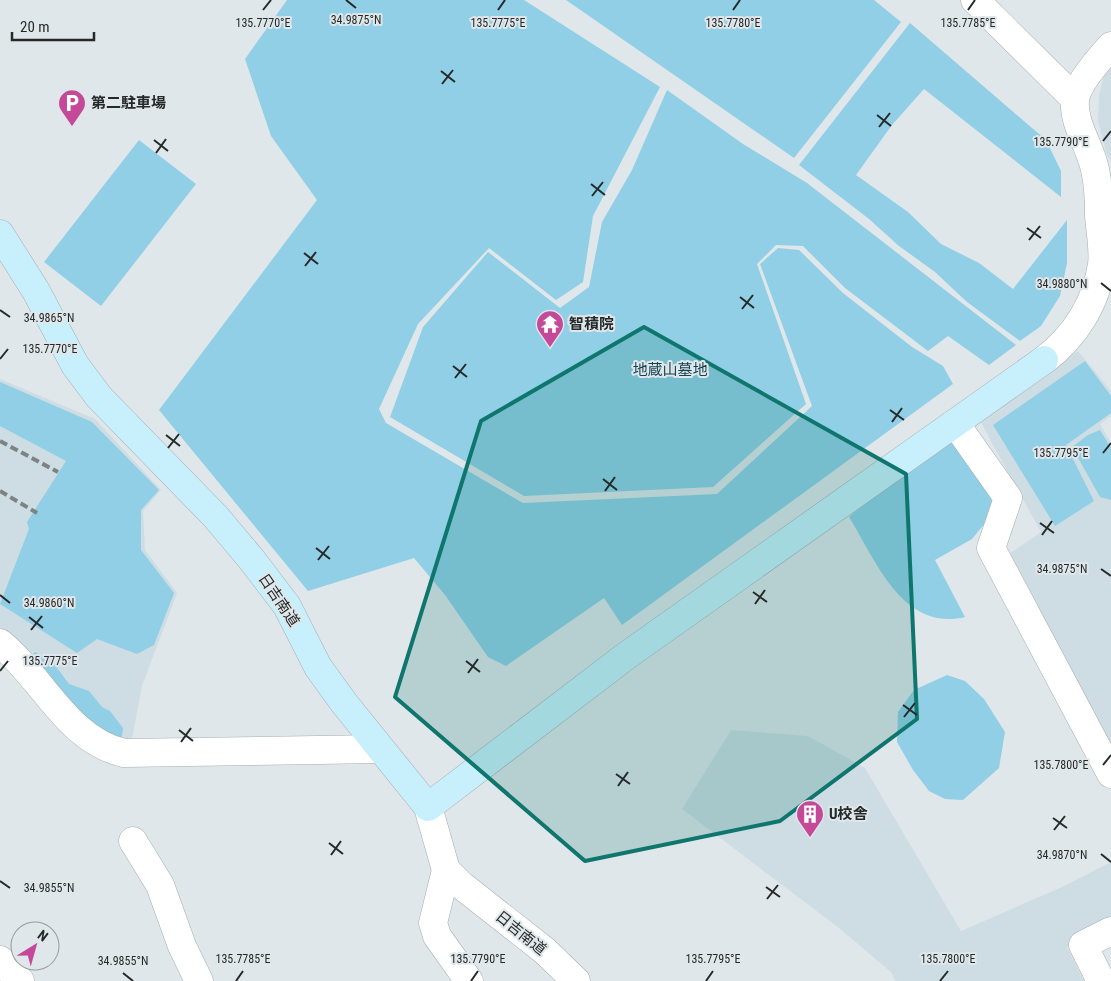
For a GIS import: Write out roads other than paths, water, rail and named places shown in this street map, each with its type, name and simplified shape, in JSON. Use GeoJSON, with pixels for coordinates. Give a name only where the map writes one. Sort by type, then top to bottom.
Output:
{"type":"FeatureCollection","features":[{"type":"Feature","properties":{"kind":"street"},"geometry":{"type":"LineString","coordinates":[[974,0],[1075,99]]}},
{"type":"Feature","properties":{"kind":"street"},"geometry":{"type":"LineString","coordinates":[[428,807],[626,656],[1061,347],[1080,323],[1092,298],[1102,264],[1099,200],[1094,163],[1078,124],[1075,99],[1086,78],[1111,46]]}},
{"type":"Feature","properties":{"kind":"street","name":"日吉南道"},"geometry":{"type":"LineString","coordinates":[[0,234],[36,290],[75,364],[99,398],[215,516],[252,560],[287,606],[318,667],[380,749],[428,807],[446,870],[461,886],[545,951],[576,981]]}},
{"type":"Feature","properties":{"kind":"street"},"geometry":{"type":"LineString","coordinates":[[955,423],[1008,498],[991,548],[1111,774]]}},
{"type":"Feature","properties":{"kind":"street"},"geometry":{"type":"LineString","coordinates":[[0,643],[84,735],[108,749],[124,753],[380,749]]}},
{"type":"Feature","properties":{"kind":"street"},"geometry":{"type":"LineString","coordinates":[[133,842],[160,885],[182,946],[198,981]]}},
{"type":"Feature","properties":{"kind":"street"},"geometry":{"type":"LineString","coordinates":[[446,870],[433,923],[437,936],[469,981]]}},
{"type":"Feature","properties":{"kind":"street"},"geometry":{"type":"LineString","coordinates":[[1102,981],[1083,945],[1111,931]]}},
{"type":"Feature","properties":{"kind":"street"},"geometry":{"type":"LineString","coordinates":[[0,960],[20,981]]}},
{"type":"Feature","properties":{"kind":"railway"},"geometry":{"type":"LineString","coordinates":[[0,441],[58,472]]}},
{"type":"Feature","properties":{"kind":"railway"},"geometry":{"type":"LineString","coordinates":[[0,491],[37,513]]}},
{"type":"Feature","properties":{"kind":"place","name":"第二駐車場"},"geometry":{"type":"Point","coordinates":[72,127]}},
{"type":"Feature","properties":{"kind":"place","name":"智積院"},"geometry":{"type":"Point","coordinates":[550,348]}},
{"type":"Feature","properties":{"kind":"place","name":"U校舎"},"geometry":{"type":"Point","coordinates":[810,838]}},
{"type":"Feature","properties":{"kind":"park label","name":"地蔵山墓地"},"geometry":{"type":"Point","coordinates":[670,370]}}]}
